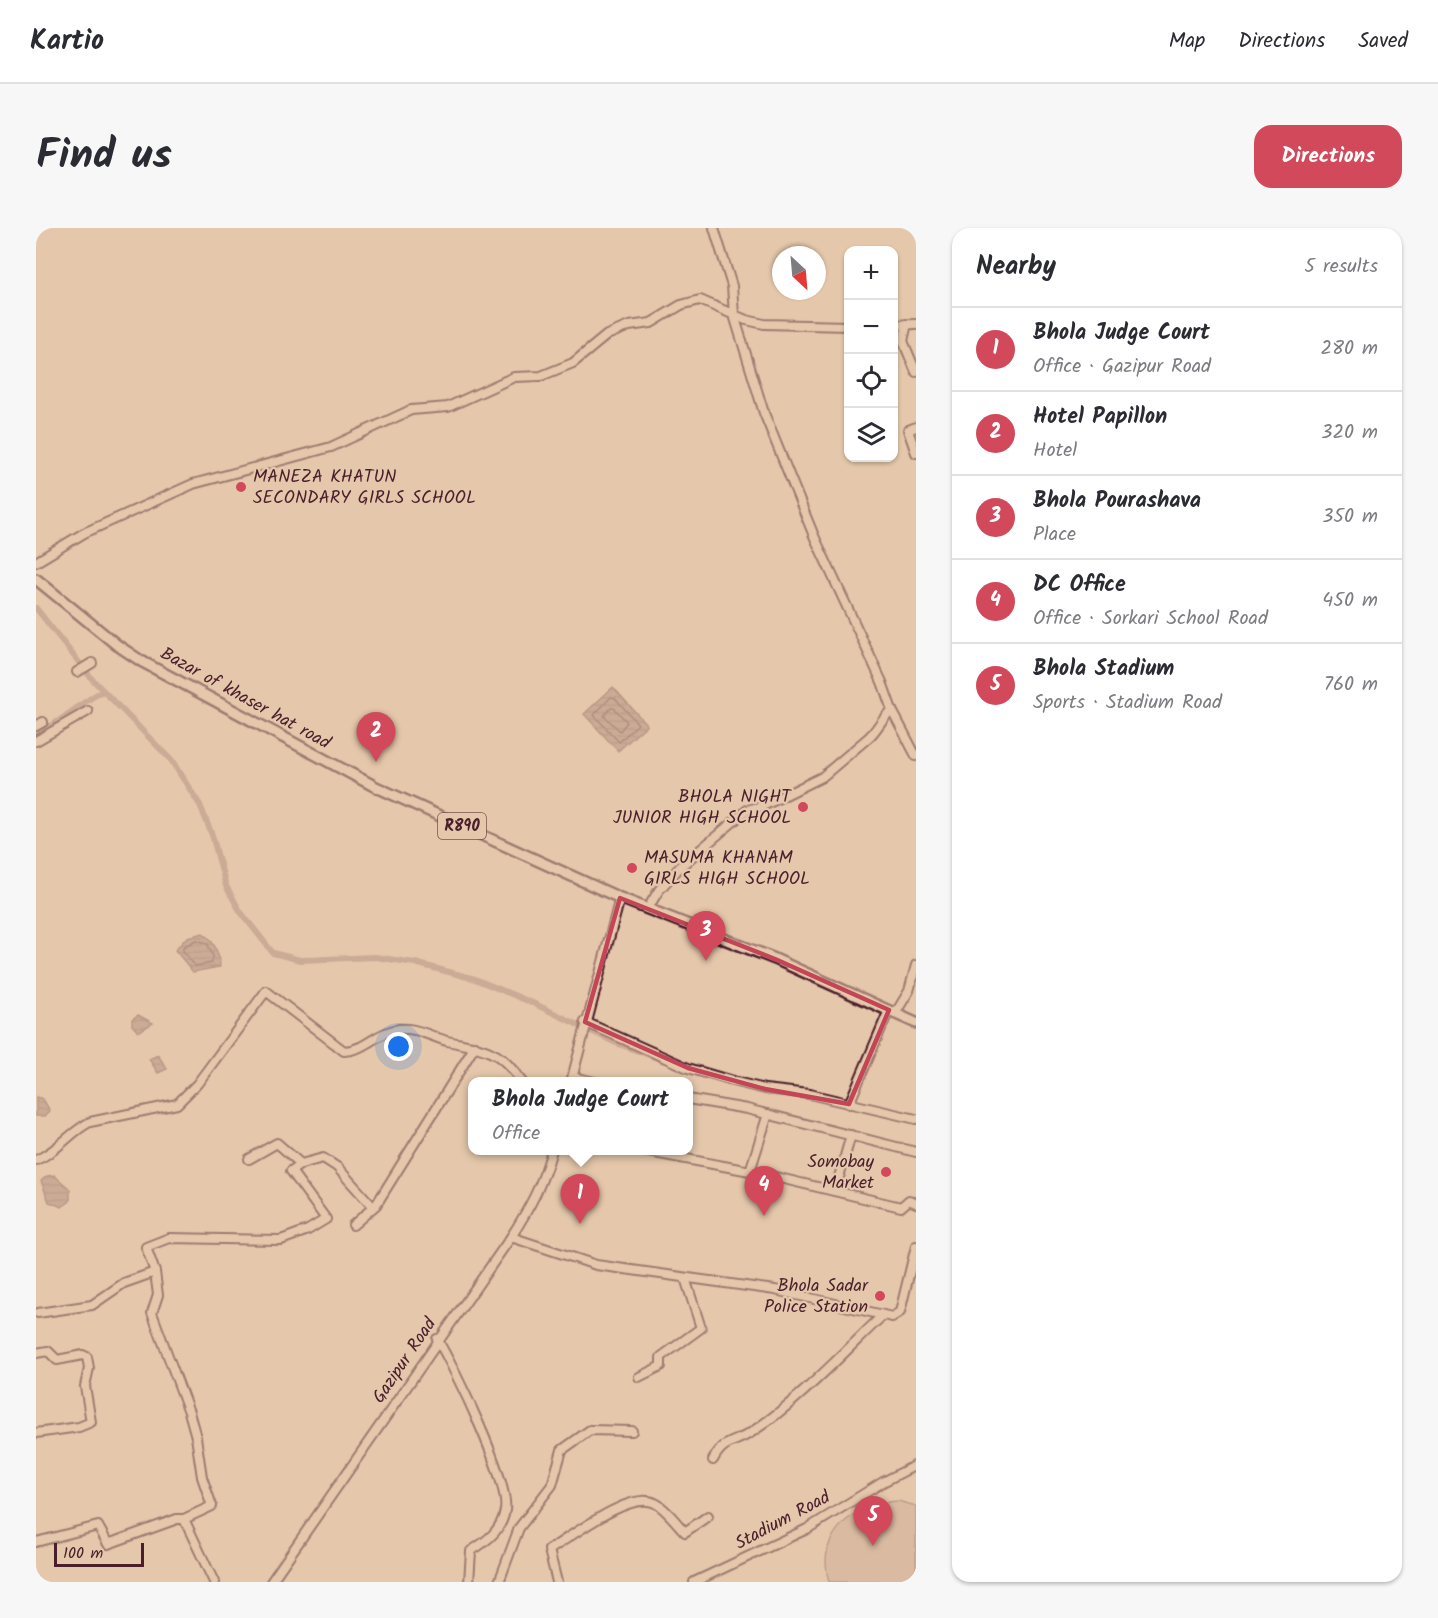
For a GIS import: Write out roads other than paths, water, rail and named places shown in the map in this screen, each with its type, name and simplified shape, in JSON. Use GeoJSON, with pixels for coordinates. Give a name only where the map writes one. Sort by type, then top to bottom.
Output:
{"type":"FeatureCollection","features":[{"type":"Feature","properties":{"kind":"main road","name":"Bazar of khaser hat road"},"geometry":{"type":"LineString","coordinates":[[36,579],[117,645],[194,691],[374,786],[620,898],[775,958],[916,1023]]}},
{"type":"Feature","properties":{"kind":"street"},"geometry":{"type":"LineString","coordinates":[[714,228],[732,286],[734,315],[770,429],[814,537],[882,682],[892,710],[915,752]]}},
{"type":"Feature","properties":{"kind":"street"},"geometry":{"type":"LineString","coordinates":[[36,561],[84,533],[193,484],[331,447],[411,410],[448,407],[514,377],[541,376],[562,368],[573,363],[607,335],[629,326],[651,323],[681,305],[700,300],[734,315],[764,324],[844,326]]}},
{"type":"Feature","properties":{"kind":"street"},"geometry":{"type":"LineString","coordinates":[[907,324],[903,341],[916,372]]}},
{"type":"Feature","properties":{"kind":"street"},"geometry":{"type":"LineString","coordinates":[[898,325],[916,324]]}},
{"type":"Feature","properties":{"kind":"street"},"geometry":{"type":"LineString","coordinates":[[916,427],[908,430],[916,453]]}},
{"type":"Feature","properties":{"kind":"street"},"geometry":{"type":"LineString","coordinates":[[77,672],[92,663]]}},
{"type":"Feature","properties":{"kind":"street"},"geometry":{"type":"LineString","coordinates":[[648,908],[659,890],[680,867],[747,810],[763,806],[822,777],[877,730],[880,719],[892,710]]}},
{"type":"Feature","properties":{"kind":"street"},"geometry":{"type":"LineString","coordinates":[[36,741],[88,711]]}},
{"type":"Feature","properties":{"kind":"street"},"geometry":{"type":"LineString","coordinates":[[573,1077],[585,1022],[620,898]]}},
{"type":"Feature","properties":{"kind":"street"},"geometry":{"type":"LineString","coordinates":[[849,1104],[892,1012],[909,991],[916,965]]}},
{"type":"Feature","properties":{"kind":"street"},"geometry":{"type":"LineString","coordinates":[[36,1160],[52,1152],[80,1127],[90,1122],[177,1104],[197,1084],[266,991],[344,1051],[356,1050],[396,1029],[419,1030],[436,1038],[475,1046],[504,1060],[518,1077]]}},
{"type":"Feature","properties":{"kind":"street"},"geometry":{"type":"LineString","coordinates":[[585,1022],[688,1068],[765,1089],[809,1094],[916,1119]]}},
{"type":"Feature","properties":{"kind":"street"},"geometry":{"type":"LineString","coordinates":[[353,1225],[373,1208],[475,1046]]}},
{"type":"Feature","properties":{"kind":"street"},"geometry":{"type":"LineString","coordinates":[[693,1100],[768,1114],[916,1152]]}},
{"type":"Feature","properties":{"kind":"street"},"geometry":{"type":"LineString","coordinates":[[750,1171],[768,1114]]}},
{"type":"Feature","properties":{"kind":"street"},"geometry":{"type":"LineString","coordinates":[[835,1191],[851,1135]]}},
{"type":"Feature","properties":{"kind":"street"},"geometry":{"type":"LineString","coordinates":[[249,1159],[277,1143],[301,1164]]}},
{"type":"Feature","properties":{"kind":"street","name":"Gazipur Road"},"geometry":{"type":"LineString","coordinates":[[271,1582],[366,1447],[437,1340],[511,1237],[540,1186],[550,1155]]}},
{"type":"Feature","properties":{"kind":"street"},"geometry":{"type":"LineString","coordinates":[[665,1155],[750,1171],[901,1207],[909,1200],[916,1203]]}},
{"type":"Feature","properties":{"kind":"street"},"geometry":{"type":"LineString","coordinates":[[36,1542],[98,1526],[108,1544],[184,1519],[212,1506],[202,1477],[196,1437],[189,1412],[152,1313],[158,1295],[155,1272],[146,1247],[169,1238],[281,1240],[308,1230],[326,1219],[291,1171],[301,1164],[323,1158],[337,1167],[373,1208]]}},
{"type":"Feature","properties":{"kind":"street"},"geometry":{"type":"LineString","coordinates":[[511,1237],[596,1265],[775,1290],[892,1317],[900,1312],[916,1246]]}},
{"type":"Feature","properties":{"kind":"street"},"geometry":{"type":"LineString","coordinates":[[38,1313],[92,1305],[124,1283],[155,1272]]}},
{"type":"Feature","properties":{"kind":"street"},"geometry":{"type":"LineString","coordinates":[[639,1377],[661,1366],[661,1357],[701,1328],[685,1278]]}},
{"type":"Feature","properties":{"kind":"street"},"geometry":{"type":"LineString","coordinates":[[713,1460],[721,1446],[750,1434],[788,1407],[883,1315]]}},
{"type":"Feature","properties":{"kind":"street"},"geometry":{"type":"LineString","coordinates":[[437,1340],[449,1360],[499,1469],[506,1509],[494,1536],[471,1551],[469,1582]]}},
{"type":"Feature","properties":{"kind":"street"},"geometry":{"type":"LineString","coordinates":[[36,1353],[48,1351],[57,1360],[83,1355],[87,1358],[89,1368],[85,1386],[91,1422],[79,1427],[36,1433]]}},
{"type":"Feature","properties":{"kind":"street"},"geometry":{"type":"LineString","coordinates":[[499,1582],[519,1528],[552,1485],[562,1450],[590,1431],[632,1431]]}},
{"type":"Feature","properties":{"kind":"street","name":"Stadium Road"},"geometry":{"type":"LineString","coordinates":[[694,1582],[807,1529],[883,1482],[916,1466]]}},
{"type":"Feature","properties":{"kind":"street"},"geometry":{"type":"LineString","coordinates":[[557,1582],[549,1550],[594,1521],[633,1502],[644,1499],[657,1503],[685,1532],[708,1516]]}},
{"type":"Feature","properties":{"kind":"street"},"geometry":{"type":"LineString","coordinates":[[184,1519],[214,1582]]}},
{"type":"Feature","properties":{"kind":"water"},"geometry":{"type":"Polygon","coordinates":[[[613,687],[647,725],[618,751],[584,714],[613,687]]]}},
{"type":"Feature","properties":{"kind":"water"},"geometry":{"type":"Polygon","coordinates":[[[203,933],[216,948],[220,967],[193,972],[175,950],[187,937],[203,933]]]}},
{"type":"Feature","properties":{"kind":"water"},"geometry":{"type":"Polygon","coordinates":[[[138,1015],[153,1023],[138,1032],[132,1025],[132,1019],[138,1015]]]}},
{"type":"Feature","properties":{"kind":"water"},"geometry":{"type":"Polygon","coordinates":[[[158,1055],[167,1069],[158,1073],[149,1059],[158,1055]]]}},
{"type":"Feature","properties":{"kind":"water"},"geometry":{"type":"Polygon","coordinates":[[[36,1097],[43,1099],[50,1111],[45,1116],[36,1116],[36,1097]]]}},
{"type":"Feature","properties":{"kind":"water"},"geometry":{"type":"Polygon","coordinates":[[[54,1175],[70,1189],[70,1201],[62,1207],[49,1202],[41,1181],[47,1176],[54,1175]]]}},
{"type":"Feature","properties":{"kind":"waterway"},"geometry":{"type":"LineString","coordinates":[[36,608],[92,679],[171,760],[200,805],[212,835],[226,886],[240,911],[273,953],[300,960],[375,957],[415,963],[475,979],[535,1004],[616,1043],[665,1061]]}},
{"type":"Feature","properties":{"kind":"waterway"},"geometry":{"type":"LineString","coordinates":[[36,734],[103,691]]}},
{"type":"Feature","properties":{"kind":"place","name":"MANEZA KHATUN SECONDARY GIRLS SCHOOL"},"geometry":{"type":"Point","coordinates":[241,487]}},
{"type":"Feature","properties":{"kind":"place","name":"Hotel Papillon"},"geometry":{"type":"Point","coordinates":[376,762]}},
{"type":"Feature","properties":{"kind":"place","name":"BHOLA NIGHT JUNIOR HIGH SCHOOL"},"geometry":{"type":"Point","coordinates":[803,807]}},
{"type":"Feature","properties":{"kind":"place","name":"MASUMA KHANAM GIRLS HIGH SCHOOL"},"geometry":{"type":"Point","coordinates":[632,868]}},
{"type":"Feature","properties":{"kind":"place","name":"Bhola Pourashava"},"geometry":{"type":"Point","coordinates":[706,961]}},
{"type":"Feature","properties":{"kind":"place","name":"Somobay Market"},"geometry":{"type":"Point","coordinates":[886,1172]}},
{"type":"Feature","properties":{"kind":"place","name":"DC Office"},"geometry":{"type":"Point","coordinates":[764,1216]}},
{"type":"Feature","properties":{"kind":"place","name":"Bhola Judge Court"},"geometry":{"type":"Point","coordinates":[580,1224]}},
{"type":"Feature","properties":{"kind":"place","name":"Bhola Sadar Police Station"},"geometry":{"type":"Point","coordinates":[880,1296]}},
{"type":"Feature","properties":{"kind":"place","name":"Bhola Stadium"},"geometry":{"type":"Point","coordinates":[873,1546]}}]}
